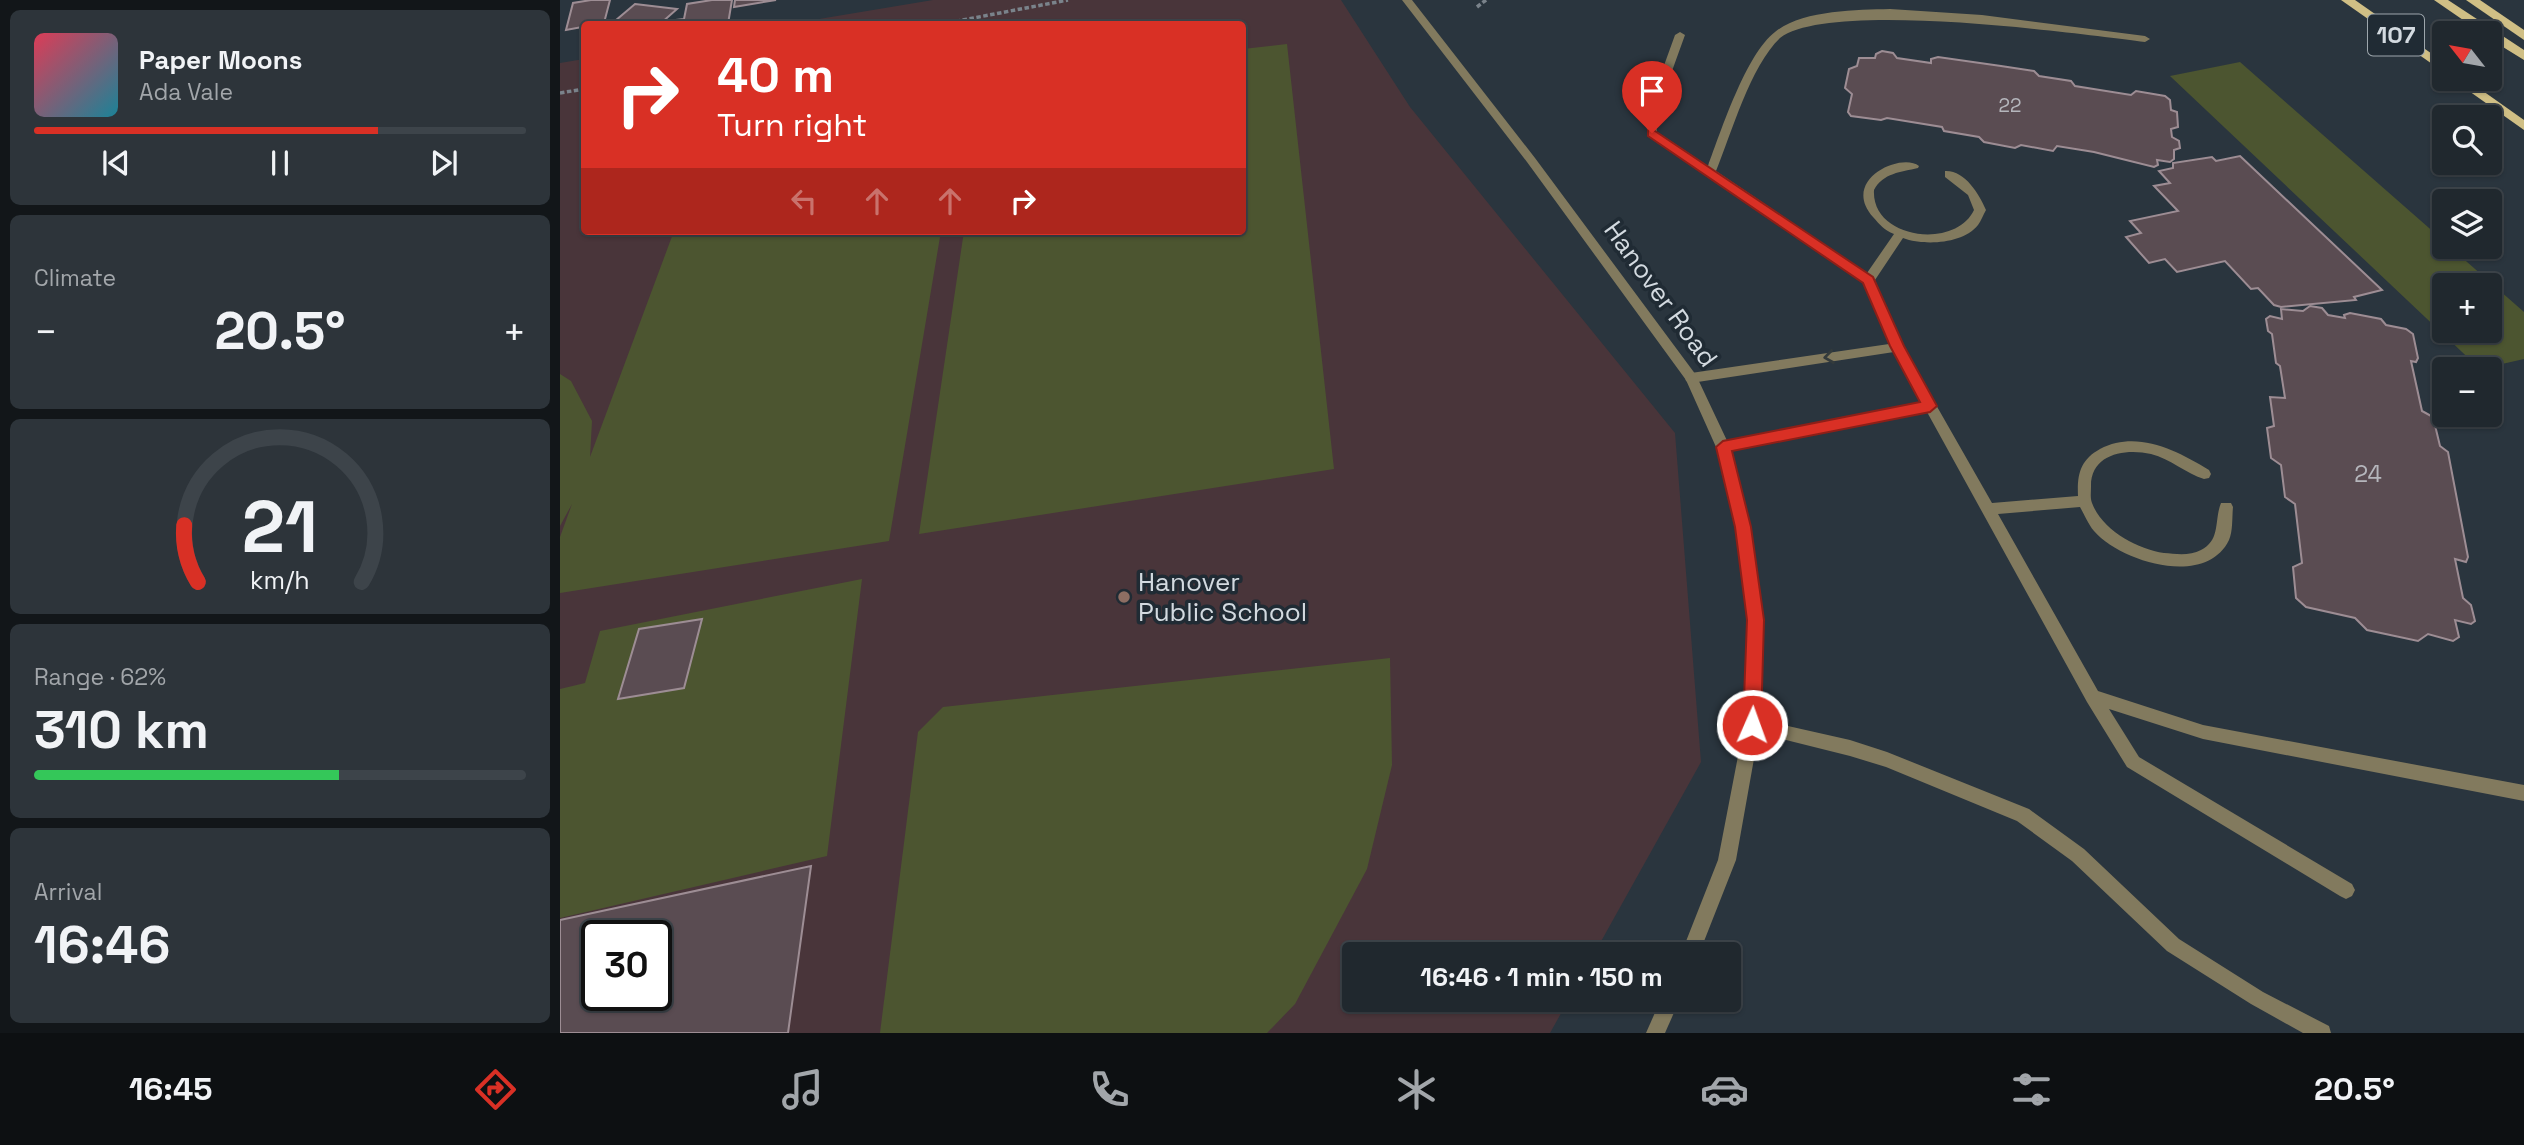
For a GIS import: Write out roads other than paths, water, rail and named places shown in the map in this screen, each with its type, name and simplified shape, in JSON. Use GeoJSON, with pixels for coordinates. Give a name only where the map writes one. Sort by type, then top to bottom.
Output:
{"type":"FeatureCollection","features":[{"type":"Feature","properties":{"kind":"main road","name":"107"},"geometry":{"type":"LineString","coordinates":[[2347,0],[2432,60]]}},
{"type":"Feature","properties":{"kind":"main road","name":"107"},"geometry":{"type":"LineString","coordinates":[[2440,0],[2524,56]]}},
{"type":"Feature","properties":{"kind":"main road"},"geometry":{"type":"LineString","coordinates":[[2472,0],[2524,36]]}},
{"type":"Feature","properties":{"kind":"main road"},"geometry":{"type":"LineString","coordinates":[[2475,91],[2524,126]]}},
{"type":"Feature","properties":{"kind":"street","name":"Hanover Road"},"geometry":{"type":"LineString","coordinates":[[1407,0],[1531,160],[1692,378],[1723,447],[1743,527],[1755,620],[1752,725],[1727,860],[1695,942]]}},
{"type":"Feature","properties":{"kind":"street"},"geometry":{"type":"LineString","coordinates":[[1710,171],[1753,70],[1777,34],[1796,22],[1822,14],[1859,9],[1906,8],[2145,39]]}},
{"type":"Feature","properties":{"kind":"street"},"geometry":{"type":"LineString","coordinates":[[1680,35],[1650,118],[1650,126],[1658,140],[1710,171],[1869,280],[1897,346],[2093,697],[2133,762],[2346,890]]}},
{"type":"Feature","properties":{"kind":"street"},"geometry":{"type":"LineString","coordinates":[[1914,166],[1896,167],[1882,173],[1872,181],[1867,191],[1868,202],[1874,214],[1901,233],[1920,238],[1958,236],[1971,228],[1979,217],[1979,205],[1974,192],[1949,174]]}},
{"type":"Feature","properties":{"kind":"street"},"geometry":{"type":"LineString","coordinates":[[1869,280],[1901,233]]}},
{"type":"Feature","properties":{"kind":"street"},"geometry":{"type":"LineString","coordinates":[[1692,378],[1897,346]]}},
{"type":"Feature","properties":{"kind":"street"},"geometry":{"type":"LineString","coordinates":[[1723,447],[1930,406]]}},
{"type":"Feature","properties":{"kind":"street"},"geometry":{"type":"LineString","coordinates":[[2204,474],[2181,459],[2158,450],[2136,447],[2116,449],[2098,456],[2086,468],[2082,484],[2084,501],[2094,520],[2113,539],[2136,552],[2162,560],[2187,561],[2208,555],[2222,542],[2228,525],[2226,507]]}},
{"type":"Feature","properties":{"kind":"street"},"geometry":{"type":"LineString","coordinates":[[1987,509],[2084,501]]}},
{"type":"Feature","properties":{"kind":"street"},"geometry":{"type":"LineString","coordinates":[[2093,697],[2203,732],[2524,793]]}},
{"type":"Feature","properties":{"kind":"street"},"geometry":{"type":"LineString","coordinates":[[1752,725],[1850,748],[2023,814],[2078,855],[2173,945],[2257,998],[2322,1033]]}},
{"type":"Feature","properties":{"kind":"street"},"geometry":{"type":"LineString","coordinates":[[1655,1033],[1665,1012]]}},
{"type":"Feature","properties":{"kind":"place","name":"Hanover Public School"},"geometry":{"type":"Point","coordinates":[1124,597]}}]}
